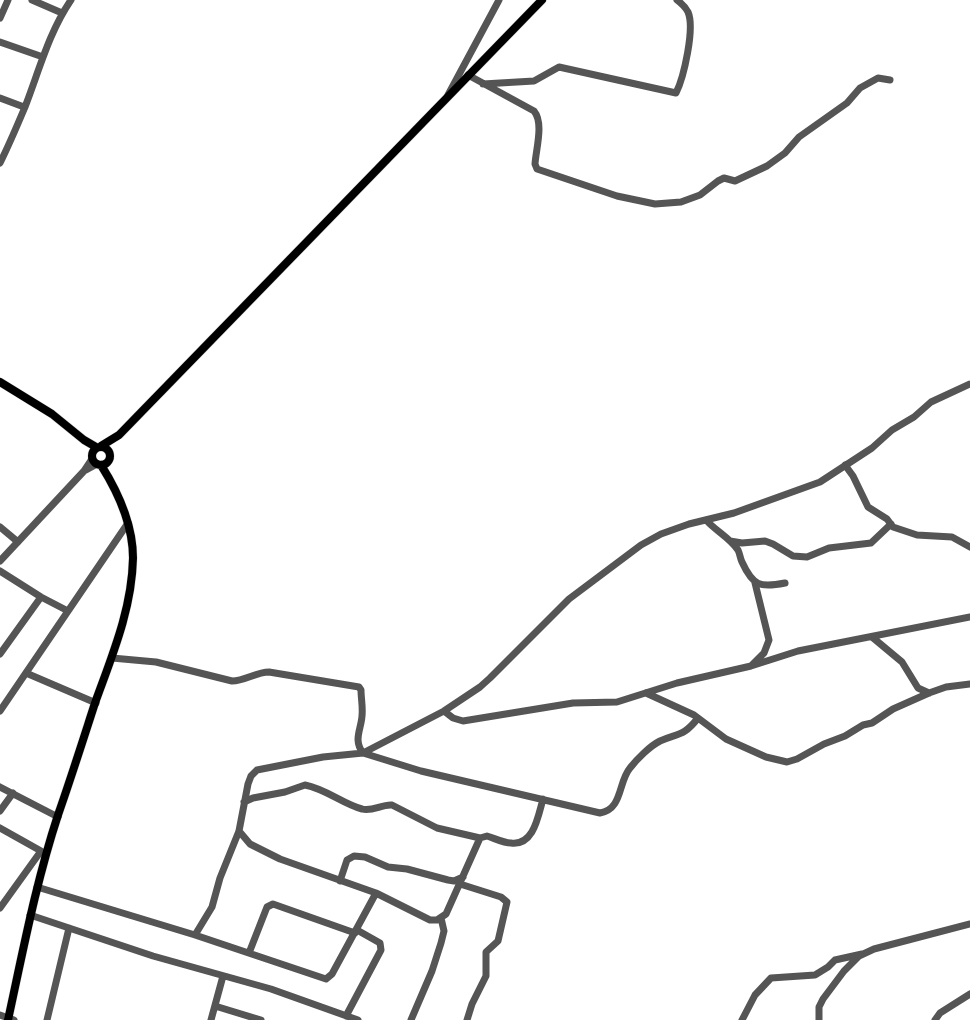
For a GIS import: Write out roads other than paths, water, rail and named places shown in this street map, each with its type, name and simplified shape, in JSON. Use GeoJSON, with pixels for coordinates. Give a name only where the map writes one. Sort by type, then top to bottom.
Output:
{"type":"FeatureCollection","features":[{"type":"Feature","properties":{"kind":"main road"},"geometry":{"type":"LineString","coordinates":[[100,459],[119,435],[542,0]]}},
{"type":"Feature","properties":{"kind":"main road"},"geometry":{"type":"LineString","coordinates":[[0,382],[52,414],[84,440],[100,459],[111,480],[128,523],[133,557],[128,597],[112,658],[58,817],[43,853],[10,1020]]}},
{"type":"Feature","properties":{"kind":"main road"},"geometry":{"type":"LineString","coordinates":[[99,447],[119,435]]}},
{"type":"Feature","properties":{"kind":"main road"},"geometry":{"type":"LineString","coordinates":[[84,440],[99,447],[107,448],[100,459]]}},
{"type":"Feature","properties":{"kind":"main road"},"geometry":{"type":"LineString","coordinates":[[99,447],[100,459]]}},
{"type":"Feature","properties":{"kind":"street"},"geometry":{"type":"LineString","coordinates":[[0,18],[8,0]]}},
{"type":"Feature","properties":{"kind":"street"},"geometry":{"type":"LineString","coordinates":[[32,0],[62,13]]}},
{"type":"Feature","properties":{"kind":"street"},"geometry":{"type":"LineString","coordinates":[[0,163],[62,13],[71,0]]}},
{"type":"Feature","properties":{"kind":"street"},"geometry":{"type":"LineString","coordinates":[[447,98],[498,0]]}},
{"type":"Feature","properties":{"kind":"street"},"geometry":{"type":"LineString","coordinates":[[483,84],[534,81],[559,67],[676,93],[680,85],[689,52],[688,12],[678,0]]}},
{"type":"Feature","properties":{"kind":"street"},"geometry":{"type":"LineString","coordinates":[[0,42],[43,57]]}},
{"type":"Feature","properties":{"kind":"street"},"geometry":{"type":"LineString","coordinates":[[468,75],[534,111],[537,115],[538,126],[535,164],[537,169],[617,196],[655,204],[669,204],[692,198],[724,178],[735,181],[767,166],[785,153],[799,137],[807,134],[825,117],[847,103],[860,88],[878,78],[890,80]]}},
{"type":"Feature","properties":{"kind":"street"},"geometry":{"type":"LineString","coordinates":[[0,98],[24,107]]}},
{"type":"Feature","properties":{"kind":"street"},"geometry":{"type":"LineString","coordinates":[[363,753],[444,711],[462,700],[490,678],[569,599],[641,545],[661,534],[689,524],[707,521],[810,486],[845,466],[872,448],[892,430],[914,417],[931,402],[970,384]]}},
{"type":"Feature","properties":{"kind":"street"},"geometry":{"type":"LineString","coordinates":[[0,561],[84,471],[100,459]]}},
{"type":"Feature","properties":{"kind":"street"},"geometry":{"type":"LineString","coordinates":[[845,466],[856,482],[868,506],[887,519],[894,527],[917,535],[952,537],[970,547]]}},
{"type":"Feature","properties":{"kind":"street"},"geometry":{"type":"LineString","coordinates":[[707,521],[730,541],[738,551],[745,568],[755,582],[769,640],[764,653],[751,666]]}},
{"type":"Feature","properties":{"kind":"street"},"geometry":{"type":"LineString","coordinates":[[0,711],[128,523]]}},
{"type":"Feature","properties":{"kind":"street"},"geometry":{"type":"LineString","coordinates":[[730,541],[742,543],[765,541],[793,556],[807,557],[829,548],[871,543],[891,524]]}},
{"type":"Feature","properties":{"kind":"street"},"geometry":{"type":"LineString","coordinates":[[0,527],[18,542]]}},
{"type":"Feature","properties":{"kind":"street"},"geometry":{"type":"LineString","coordinates":[[0,571],[41,597],[68,611]]}},
{"type":"Feature","properties":{"kind":"street"},"geometry":{"type":"LineString","coordinates":[[755,582],[760,585],[786,583]]}},
{"type":"Feature","properties":{"kind":"street"},"geometry":{"type":"LineString","coordinates":[[0,654],[41,597]]}},
{"type":"Feature","properties":{"kind":"street"},"geometry":{"type":"LineString","coordinates":[[444,711],[453,718],[463,720],[573,703],[617,702],[677,683],[751,666],[799,651],[970,617]]}},
{"type":"Feature","properties":{"kind":"street"},"geometry":{"type":"LineString","coordinates":[[872,637],[902,662],[918,688],[929,693]]}},
{"type":"Feature","properties":{"kind":"street"},"geometry":{"type":"LineString","coordinates":[[112,658],[156,662],[232,681],[238,681],[262,672],[270,672],[359,687],[361,690],[362,718],[359,727],[358,742],[359,748],[363,753]]}},
{"type":"Feature","properties":{"kind":"street"},"geometry":{"type":"LineString","coordinates":[[26,673],[96,703]]}},
{"type":"Feature","properties":{"kind":"street"},"geometry":{"type":"LineString","coordinates":[[646,693],[698,718],[726,739],[771,759],[787,762],[797,759],[824,744],[845,736],[863,725],[872,723],[893,709],[929,693],[946,687],[970,684]]}},
{"type":"Feature","properties":{"kind":"street"},"geometry":{"type":"LineString","coordinates":[[195,935],[212,906],[220,878],[239,831],[248,784],[251,776],[256,770],[335,755],[363,753],[421,771],[543,799],[600,814],[607,812],[618,800],[629,768],[659,742],[682,734],[698,718]]}},
{"type":"Feature","properties":{"kind":"street"},"geometry":{"type":"LineString","coordinates":[[244,802],[252,798],[285,792],[305,785],[331,794],[360,809],[368,810],[386,805],[392,805],[437,828],[480,838],[486,836],[511,844],[525,840],[535,828],[543,799]]}},
{"type":"Feature","properties":{"kind":"street"},"geometry":{"type":"LineString","coordinates":[[0,787],[58,817]]}},
{"type":"Feature","properties":{"kind":"street"},"geometry":{"type":"LineString","coordinates":[[0,811],[12,793]]}},
{"type":"Feature","properties":{"kind":"street"},"geometry":{"type":"LineString","coordinates":[[0,828],[43,853],[0,908]]}},
{"type":"Feature","properties":{"kind":"street"},"geometry":{"type":"LineString","coordinates":[[239,831],[250,844],[280,859],[376,893],[430,920],[441,918],[446,914],[480,838]]}},
{"type":"Feature","properties":{"kind":"street"},"geometry":{"type":"LineString","coordinates":[[340,881],[347,860],[354,856],[365,857],[388,866],[407,868],[448,880],[459,880],[501,897],[507,902],[499,938],[486,952],[486,976],[472,1004],[467,1020]]}},
{"type":"Feature","properties":{"kind":"street"},"geometry":{"type":"LineString","coordinates":[[37,887],[195,935],[326,979],[332,974],[376,893]]}},
{"type":"Feature","properties":{"kind":"street"},"geometry":{"type":"LineString","coordinates":[[249,953],[267,907],[273,904],[356,932],[380,943],[381,950],[346,1016]]}},
{"type":"Feature","properties":{"kind":"street"},"geometry":{"type":"LineString","coordinates":[[30,915],[153,956],[271,989],[358,1020]]}},
{"type":"Feature","properties":{"kind":"street"},"geometry":{"type":"LineString","coordinates":[[410,1020],[432,971],[441,943],[444,931],[441,918]]}},
{"type":"Feature","properties":{"kind":"street"},"geometry":{"type":"LineString","coordinates":[[742,1020],[755,995],[772,978],[815,975],[828,967],[834,960],[970,924]]}},
{"type":"Feature","properties":{"kind":"street"},"geometry":{"type":"LineString","coordinates":[[47,1020],[69,928]]}},
{"type":"Feature","properties":{"kind":"street"},"geometry":{"type":"LineString","coordinates":[[819,1020],[819,1007],[823,999],[844,971],[864,953]]}},
{"type":"Feature","properties":{"kind":"street"},"geometry":{"type":"LineString","coordinates":[[211,1020],[223,976]]}},
{"type":"Feature","properties":{"kind":"street"},"geometry":{"type":"LineString","coordinates":[[935,1020],[940,1013],[970,994]]}},
{"type":"Feature","properties":{"kind":"street"},"geometry":{"type":"LineString","coordinates":[[215,1006],[261,1020]]}},
{"type":"Feature","properties":{"kind":"street"},"geometry":{"type":"LineString","coordinates":[[0,1015],[10,1020]]}}]}
